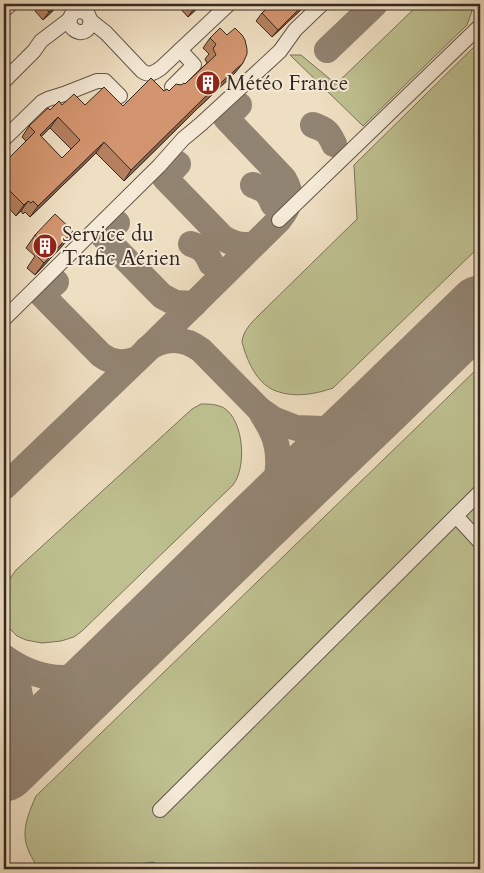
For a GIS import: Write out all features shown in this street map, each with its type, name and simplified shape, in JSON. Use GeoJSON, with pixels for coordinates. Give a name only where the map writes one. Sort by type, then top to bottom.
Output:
{"type":"FeatureCollection","features":[{"type":"Feature","properties":{"kind":"street"},"geometry":{"type":"LineString","coordinates":[[4,10],[11,4]]}},
{"type":"Feature","properties":{"kind":"street"},"geometry":{"type":"LineString","coordinates":[[4,81],[41,42],[81,17],[106,33],[142,71],[148,74],[155,72],[229,4]]}},
{"type":"Feature","properties":{"kind":"street"},"geometry":{"type":"LineString","coordinates":[[4,319],[159,166],[183,139],[202,124],[280,51],[295,30],[322,4]]}},
{"type":"Feature","properties":{"kind":"street"},"geometry":{"type":"LineString","coordinates":[[279,220],[480,26]]}},
{"type":"Feature","properties":{"kind":"street"},"geometry":{"type":"LineString","coordinates":[[172,87],[194,65],[180,50]]}},
{"type":"Feature","properties":{"kind":"street"},"geometry":{"type":"LineString","coordinates":[[4,139],[42,102],[97,80],[105,81],[120,96]]}},
{"type":"Feature","properties":{"kind":"street"},"geometry":{"type":"LineString","coordinates":[[160,810],[480,492]]}},
{"type":"Feature","properties":{"kind":"street"},"geometry":{"type":"LineString","coordinates":[[456,516],[480,542]]}},
{"type":"Feature","properties":{"kind":"green space"},"geometry":{"type":"Polygon","coordinates":[[[419,4],[471,4],[472,11],[467,25],[363,126],[290,55],[301,55],[336,84],[419,4]]]}},
{"type":"Feature","properties":{"kind":"green space"},"geometry":{"type":"Polygon","coordinates":[[[480,41],[480,246],[333,388],[298,395],[283,393],[270,388],[255,374],[246,355],[242,342],[250,324],[357,219],[354,165],[480,41]]]}},
{"type":"Feature","properties":{"kind":"green space"},"geometry":{"type":"Polygon","coordinates":[[[480,366],[480,869],[38,869],[28,850],[25,837],[27,819],[36,796],[480,366]]]}},
{"type":"Feature","properties":{"kind":"green space"},"geometry":{"type":"Polygon","coordinates":[[[201,404],[224,408],[231,414],[236,423],[242,456],[233,485],[74,637],[61,641],[42,643],[17,636],[8,627],[4,619],[4,587],[16,570],[192,409],[201,404]]]}},
{"type":"Feature","properties":{"kind":"building"},"geometry":{"type":"Polygon","coordinates":[[[41,4],[58,4],[49,12],[41,4]]]}},
{"type":"Feature","properties":{"kind":"building"},"geometry":{"type":"Polygon","coordinates":[[[272,4],[304,4],[278,30],[262,13],[272,4]]]}},
{"type":"Feature","properties":{"kind":"building"},"geometry":{"type":"Polygon","coordinates":[[[220,28],[227,35],[235,28],[245,40],[247,54],[243,63],[204,98],[131,170],[104,142],[38,206],[33,201],[31,203],[28,201],[24,205],[4,185],[4,163],[35,132],[29,126],[48,108],[50,110],[59,101],[62,105],[74,94],[85,105],[104,87],[123,106],[151,78],[164,91],[167,89],[169,91],[176,84],[185,84],[216,55],[213,49],[216,44],[210,38],[220,28]],[[58,117],[40,135],[62,158],[80,140],[58,117]]]}},
{"type":"Feature","properties":{"kind":"building"},"geometry":{"type":"Polygon","coordinates":[[[55,214],[73,231],[44,263],[36,255],[46,245],[35,235],[55,214]]]}},
{"type":"Feature","properties":{"kind":"waterway"},"geometry":{"type":"LineString","coordinates":[[126,869],[131,866],[153,863],[165,869]]}},
{"type":"Feature","properties":{"kind":"taxiway"},"geometry":{"type":"LineString","coordinates":[[327,50],[375,4]]}},
{"type":"Feature","properties":{"kind":"taxiway"},"geometry":{"type":"LineString","coordinates":[[4,487],[147,350],[279,220],[286,210],[290,196],[284,179],[226,118],[239,105]]}},
{"type":"Feature","properties":{"kind":"taxiway"},"geometry":{"type":"LineString","coordinates":[[313,125],[326,132],[334,144]]}},
{"type":"Feature","properties":{"kind":"taxiway"},"geometry":{"type":"LineString","coordinates":[[178,164],[165,178],[223,238],[238,244],[254,244]]}},
{"type":"Feature","properties":{"kind":"taxiway"},"geometry":{"type":"LineString","coordinates":[[253,185],[266,192],[273,204]]}},
{"type":"Feature","properties":{"kind":"taxiway"},"geometry":{"type":"LineString","coordinates":[[117,223],[104,237],[162,296],[175,303],[194,304]]}},
{"type":"Feature","properties":{"kind":"taxiway"},"geometry":{"type":"LineString","coordinates":[[191,244],[204,251],[211,263]]}},
{"type":"Feature","properties":{"kind":"taxiway"},"geometry":{"type":"LineString","coordinates":[[56,282],[42,295],[101,355],[117,362],[135,360]]}},
{"type":"Feature","properties":{"kind":"taxiway"},"geometry":{"type":"LineString","coordinates":[[147,349],[160,342],[174,340],[194,346],[201,350],[260,410],[273,419],[296,428],[334,428],[358,420],[379,406]]}},
{"type":"Feature","properties":{"kind":"taxiway"},"geometry":{"type":"LineString","coordinates":[[257,523],[271,500],[278,465],[276,441],[260,410]]}},
{"type":"Feature","properties":{"kind":"taxiway"},"geometry":{"type":"LineString","coordinates":[[4,657],[32,672],[63,678],[84,675],[113,663]]}},
{"type":"Feature","properties":{"kind":"taxiway"},"geometry":{"type":"LineString","coordinates":[[4,658],[18,686],[21,699],[19,730],[13,749],[4,766]]}},
{"type":"Feature","properties":{"kind":"runway"},"geometry":{"type":"LineString","coordinates":[[4,769],[480,308]]}},
{"type":"Feature","properties":{"kind":"place","name":"Météo France"},"geometry":{"type":"Point","coordinates":[208,83]}},
{"type":"Feature","properties":{"kind":"place","name":"Service du Trafic Aérien"},"geometry":{"type":"Point","coordinates":[45,246]}}]}
